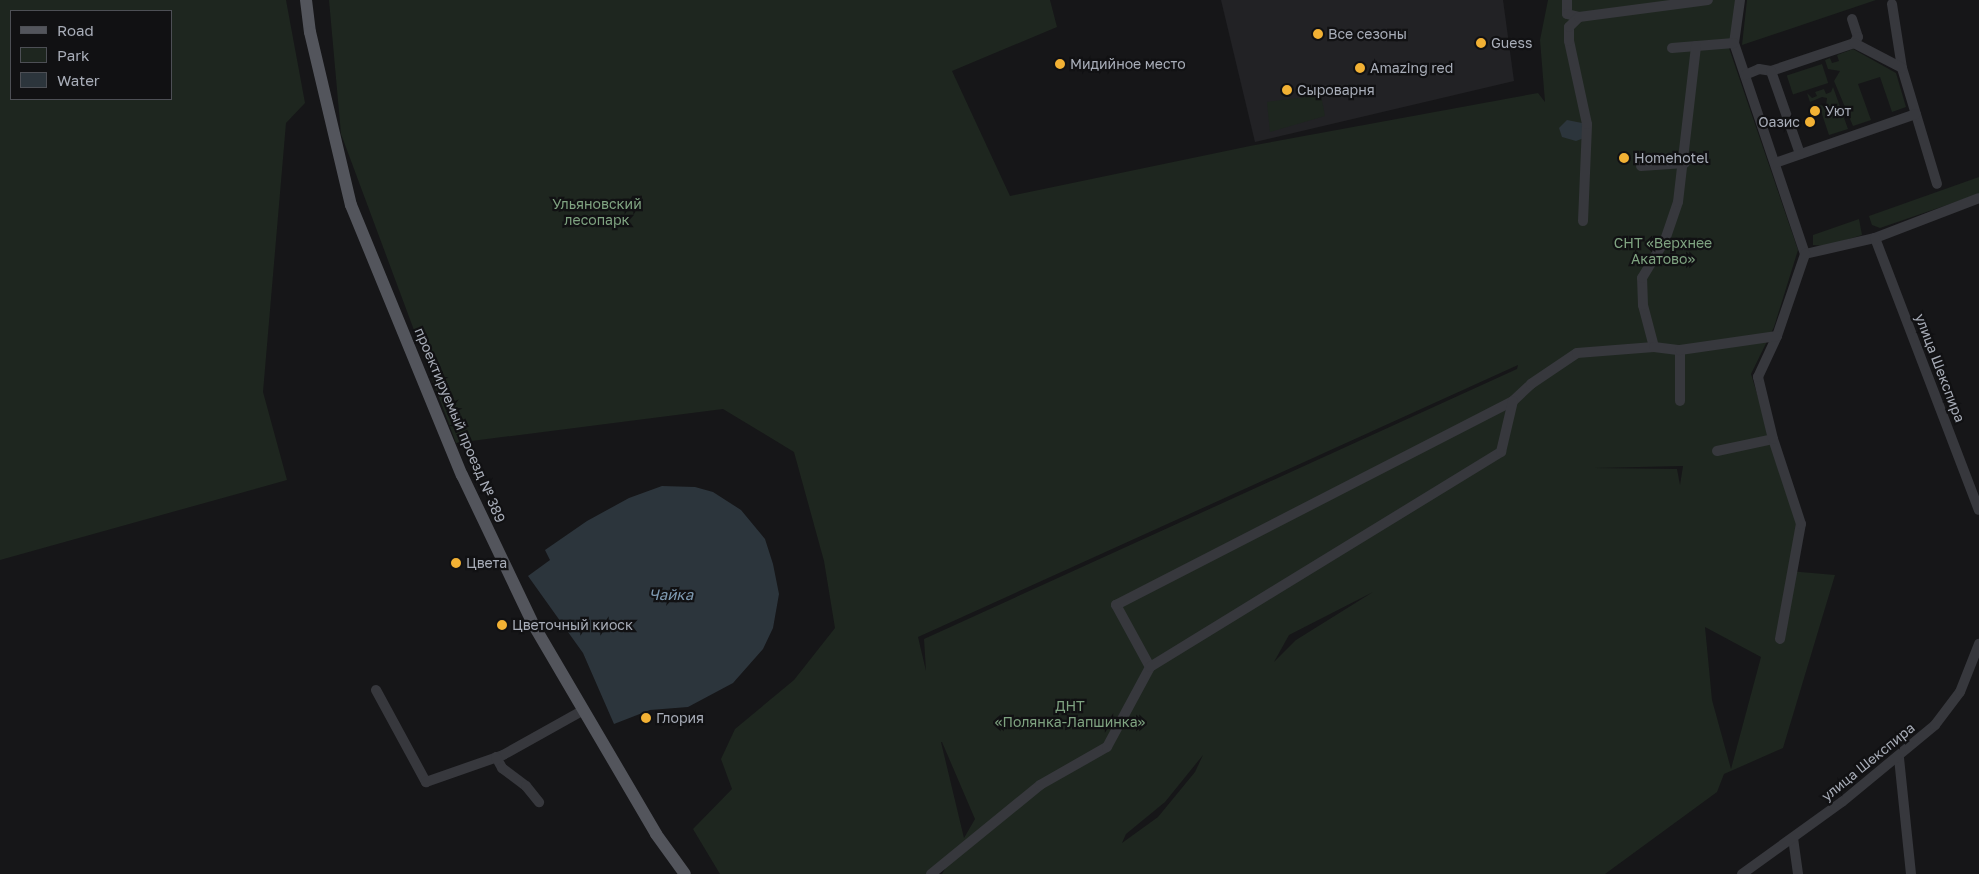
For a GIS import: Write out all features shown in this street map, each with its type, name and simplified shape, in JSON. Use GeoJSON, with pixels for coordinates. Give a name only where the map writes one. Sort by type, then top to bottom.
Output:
{"type":"FeatureCollection","features":[{"type":"Feature","properties":{"kind":"main road","name":"проектируемый проезд № 389"},"geometry":{"type":"LineString","coordinates":[[306,0],[310,32],[351,205],[462,475],[533,624],[582,711],[656,834],[685,874]]}},
{"type":"Feature","properties":{"kind":"main road","name":"проектируемый проезд № 389"},"geometry":{"type":"LineString","coordinates":[[656,834],[674,874]]}},
{"type":"Feature","properties":{"kind":"street"},"geometry":{"type":"LineString","coordinates":[[1567,0],[1567,14],[1578,17],[1708,0]]}},
{"type":"Feature","properties":{"kind":"street"},"geometry":{"type":"LineString","coordinates":[[1740,0],[1734,43],[1805,254],[1777,336],[1758,377],[1772,438],[1801,524],[1780,639]]}},
{"type":"Feature","properties":{"kind":"street"},"geometry":{"type":"LineString","coordinates":[[1892,4],[1902,68],[1937,184]]}},
{"type":"Feature","properties":{"kind":"street"},"geometry":{"type":"LineString","coordinates":[[1578,17],[1569,27],[1569,41],[1587,124],[1583,221]]}},
{"type":"Feature","properties":{"kind":"street"},"geometry":{"type":"LineString","coordinates":[[1745,75],[1759,69],[1771,71],[1854,43],[1858,36],[1852,19]]}},
{"type":"Feature","properties":{"kind":"street"},"geometry":{"type":"LineString","coordinates":[[1672,48],[1734,43]]}},
{"type":"Feature","properties":{"kind":"street"},"geometry":{"type":"LineString","coordinates":[[1854,43],[1902,68]]}},
{"type":"Feature","properties":{"kind":"street"},"geometry":{"type":"LineString","coordinates":[[1654,348],[1643,304],[1642,278],[1673,218],[1685,163],[1696,46]]}},
{"type":"Feature","properties":{"kind":"street"},"geometry":{"type":"LineString","coordinates":[[1771,71],[1800,154]]}},
{"type":"Feature","properties":{"kind":"street"},"geometry":{"type":"LineString","coordinates":[[1774,163],[1916,114]]}},
{"type":"Feature","properties":{"kind":"street"},"geometry":{"type":"LineString","coordinates":[[1641,166],[1685,163]]}},
{"type":"Feature","properties":{"kind":"street"},"geometry":{"type":"LineString","coordinates":[[1805,254],[1875,238],[1979,198]]}},
{"type":"Feature","properties":{"kind":"street","name":"улица Шекспира"},"geometry":{"type":"LineString","coordinates":[[1875,238],[1979,510]]}},
{"type":"Feature","properties":{"kind":"street"},"geometry":{"type":"LineString","coordinates":[[1150,666],[1116,605],[1513,401],[1530,384],[1576,354],[1654,348],[1680,350],[1777,336]]}},
{"type":"Feature","properties":{"kind":"street"},"geometry":{"type":"LineString","coordinates":[[1680,350],[1680,401]]}},
{"type":"Feature","properties":{"kind":"street"},"geometry":{"type":"LineString","coordinates":[[931,874],[1040,785],[1107,748],[1150,666],[1501,452],[1513,401]]}},
{"type":"Feature","properties":{"kind":"street"},"geometry":{"type":"LineString","coordinates":[[1717,452],[1772,438]]}},
{"type":"Feature","properties":{"kind":"street","name":"улица Шекспира"},"geometry":{"type":"LineString","coordinates":[[1742,874],[1899,758],[1935,725],[1960,692],[1979,644]]}},
{"type":"Feature","properties":{"kind":"street"},"geometry":{"type":"LineString","coordinates":[[376,690],[426,782],[496,757],[582,711]]}},
{"type":"Feature","properties":{"kind":"street"},"geometry":{"type":"LineString","coordinates":[[496,757],[502,768],[526,786],[539,802]]}},
{"type":"Feature","properties":{"kind":"street"},"geometry":{"type":"LineString","coordinates":[[1899,758],[1911,874]]}},
{"type":"Feature","properties":{"kind":"street"},"geometry":{"type":"LineString","coordinates":[[1793,838],[1798,874]]}},
{"type":"Feature","properties":{"kind":"shaded area"},"geometry":{"type":"Polygon","coordinates":[[[1221,0],[1503,0],[1514,81],[1255,142],[1221,0]]]}},
{"type":"Feature","properties":{"kind":"green space"},"geometry":{"type":"Polygon","coordinates":[[[0,0],[286,0],[305,103],[286,123],[263,392],[287,480],[0,560],[0,0]]]}},
{"type":"Feature","properties":{"kind":"green space"},"geometry":{"type":"Polygon","coordinates":[[[329,0],[1050,0],[1057,27],[952,71],[1010,196],[1250,146],[1538,93],[1545,102],[1540,40],[1548,0],[1736,0],[1729,48],[1798,250],[1774,327],[1751,374],[1797,523],[1789,571],[1835,575],[1783,748],[1724,774],[1717,792],[1605,874],[942,874],[958,847],[928,874],[720,874],[693,829],[732,789],[721,759],[735,729],[794,680],[835,628],[824,561],[794,452],[723,409],[456,443],[341,134],[329,0]],[[1518,365],[918,637],[926,671],[924,639],[1517,369],[1518,365]],[[1683,466],[1594,468],[1677,469],[1680,485],[1683,466]],[[1373,592],[1289,635],[1274,662],[1296,640],[1373,592]],[[1705,627],[1712,700],[1731,769],[1761,657],[1705,627]],[[941,742],[964,838],[975,819],[941,742]],[[1203,755],[1165,802],[1126,834],[1122,843],[1158,817],[1195,772],[1203,755]]]}},
{"type":"Feature","properties":{"kind":"green space"},"geometry":{"type":"Polygon","coordinates":[[[1747,0],[1876,0],[1742,45],[1747,0]]]}},
{"type":"Feature","properties":{"kind":"green space"},"geometry":{"type":"Polygon","coordinates":[[[1853,49],[1896,73],[1906,107],[1892,112],[1880,77],[1858,84],[1871,120],[1853,126],[1834,81],[1840,71],[1828,69],[1825,60],[1830,58],[1832,63],[1839,61],[1837,55],[1853,49]]]}},
{"type":"Feature","properties":{"kind":"green space"},"geometry":{"type":"Polygon","coordinates":[[[1822,64],[1828,83],[1793,94],[1787,75],[1822,64]]]}},
{"type":"Feature","properties":{"kind":"green space"},"geometry":{"type":"Polygon","coordinates":[[[1833,87],[1848,129],[1829,135],[1819,105],[1826,106],[1827,98],[1822,97],[1810,102],[1807,93],[1812,98],[1817,96],[1815,92],[1824,89],[1826,94],[1831,92],[1833,87]]]}},
{"type":"Feature","properties":{"kind":"green space"},"geometry":{"type":"Polygon","coordinates":[[[1321,95],[1325,116],[1270,132],[1267,102],[1321,95]]]}},
{"type":"Feature","properties":{"kind":"green space"},"geometry":{"type":"Polygon","coordinates":[[[1979,177],[1979,194],[1880,228],[1872,225],[1869,216],[1979,177]]]}},
{"type":"Feature","properties":{"kind":"green space"},"geometry":{"type":"Polygon","coordinates":[[[1859,219],[1862,235],[1826,246],[1813,245],[1813,235],[1859,219]]]}},
{"type":"Feature","properties":{"kind":"water"},"geometry":{"type":"Polygon","coordinates":[[[1567,120],[1582,123],[1584,138],[1576,141],[1562,137],[1559,128],[1567,120]]]}},
{"type":"Feature","properties":{"kind":"water","name":"Чайка"},"geometry":{"type":"Polygon","coordinates":[[[662,486],[695,487],[713,492],[741,510],[765,539],[773,564],[779,594],[773,628],[763,649],[733,683],[688,707],[650,710],[614,724],[583,653],[528,576],[550,560],[545,550],[587,521],[629,498],[662,486]]]}},
{"type":"Feature","properties":{"kind":"place","name":"Все сезоны"},"geometry":{"type":"Point","coordinates":[1318,34]}},
{"type":"Feature","properties":{"kind":"place","name":"Guess"},"geometry":{"type":"Point","coordinates":[1481,43]}},
{"type":"Feature","properties":{"kind":"place","name":"Мидийное место"},"geometry":{"type":"Point","coordinates":[1060,64]}},
{"type":"Feature","properties":{"kind":"place","name":"Amazing red"},"geometry":{"type":"Point","coordinates":[1360,68]}},
{"type":"Feature","properties":{"kind":"place","name":"Сыроварня"},"geometry":{"type":"Point","coordinates":[1287,90]}},
{"type":"Feature","properties":{"kind":"place","name":"Уют"},"geometry":{"type":"Point","coordinates":[1815,111]}},
{"type":"Feature","properties":{"kind":"place","name":"Оазис"},"geometry":{"type":"Point","coordinates":[1810,122]}},
{"type":"Feature","properties":{"kind":"place","name":"Homehotel"},"geometry":{"type":"Point","coordinates":[1624,158]}},
{"type":"Feature","properties":{"kind":"place","name":"Цвета"},"geometry":{"type":"Point","coordinates":[456,563]}},
{"type":"Feature","properties":{"kind":"place","name":"Цветочный киоск"},"geometry":{"type":"Point","coordinates":[502,625]}},
{"type":"Feature","properties":{"kind":"place","name":"Глория"},"geometry":{"type":"Point","coordinates":[646,718]}},
{"type":"Feature","properties":{"kind":"park label","name":"Ульяновский лесопарк"},"geometry":{"type":"Point","coordinates":[597,212]}},
{"type":"Feature","properties":{"kind":"park label","name":"СНТ «Верхнее Акатово»"},"geometry":{"type":"Point","coordinates":[1663,252]}},
{"type":"Feature","properties":{"kind":"park label","name":"ДНТ «Полянка-Лапшинка»"},"geometry":{"type":"Point","coordinates":[1070,714]}}]}
